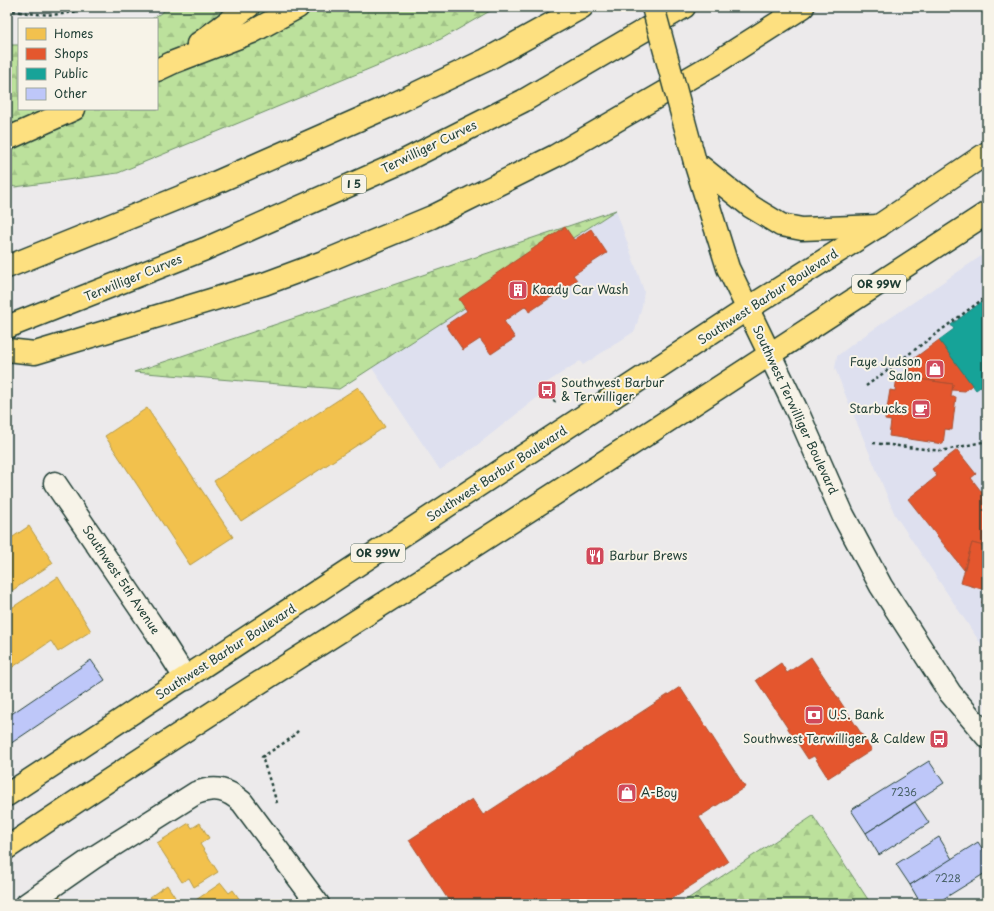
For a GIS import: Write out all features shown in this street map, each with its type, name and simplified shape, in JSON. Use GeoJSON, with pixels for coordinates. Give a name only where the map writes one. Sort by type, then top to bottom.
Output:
{"type":"FeatureCollection","features":[{"type":"Feature","properties":{"kind":"main road"},"geometry":{"type":"LineString","coordinates":[[165,66],[242,13],[248,7]]}},
{"type":"Feature","properties":{"kind":"main road"},"geometry":{"type":"LineString","coordinates":[[165,66],[252,32],[298,7]]}},
{"type":"Feature","properties":{"kind":"main road"},"geometry":{"type":"LineString","coordinates":[[7,267],[208,186],[392,105],[486,60],[582,7]]}},
{"type":"Feature","properties":{"kind":"main road","name":"Southwest Terwilliger Boulevard"},"geometry":{"type":"LineString","coordinates":[[652,7],[695,162],[728,268],[770,356]]}},
{"type":"Feature","properties":{"kind":"main road","name":"Terwilliger Curves"},"geometry":{"type":"LineString","coordinates":[[7,327],[206,249],[400,163],[523,101],[684,7]]}},
{"type":"Feature","properties":{"kind":"main road"},"geometry":{"type":"LineString","coordinates":[[7,350],[35,353],[264,284],[326,261],[432,217],[555,156],[717,62],[803,7]]}},
{"type":"Feature","properties":{"kind":"main road"},"geometry":{"type":"LineString","coordinates":[[7,139],[72,110]]}},
{"type":"Feature","properties":{"kind":"main road","name":"Southwest Barbur Boulevard"},"geometry":{"type":"LineString","coordinates":[[7,795],[186,679],[747,309],[880,226],[987,153]]}},
{"type":"Feature","properties":{"kind":"main road"},"geometry":{"type":"LineString","coordinates":[[695,162],[750,206],[781,225],[802,229],[880,226]]}},
{"type":"Feature","properties":{"kind":"main road","name":"OR 99W"},"geometry":{"type":"LineString","coordinates":[[7,848],[76,801],[770,356],[987,213]]}},
{"type":"Feature","properties":{"kind":"street","name":"Southwest Terwilliger Boulevard"},"geometry":{"type":"LineString","coordinates":[[770,356],[798,412],[843,515],[881,586],[950,693],[987,737]]}},
{"type":"Feature","properties":{"kind":"street","name":"Southwest 5th Avenue"},"geometry":{"type":"LineString","coordinates":[[56,483],[154,628],[186,679]]}},
{"type":"Feature","properties":{"kind":"street"},"geometry":{"type":"LineString","coordinates":[[27,904],[93,858],[196,793],[208,789],[222,790],[232,794],[242,802],[318,904]]}},
{"type":"Feature","properties":{"kind":"path"},"geometry":{"type":"LineString","coordinates":[[7,10],[60,15],[86,7]]}},
{"type":"Feature","properties":{"kind":"path"},"geometry":{"type":"LineString","coordinates":[[866,386],[987,296]]}},
{"type":"Feature","properties":{"kind":"path"},"geometry":{"type":"LineString","coordinates":[[873,443],[941,451],[987,441]]}},
{"type":"Feature","properties":{"kind":"path"},"geometry":{"type":"LineString","coordinates":[[258,824],[279,811],[262,757],[290,739],[299,730]]}},
{"type":"Feature","properties":{"kind":"shaded area"},"geometry":{"type":"Polygon","coordinates":[[[616,210],[644,291],[642,306],[635,331],[583,365],[580,361],[540,387],[543,393],[476,446],[440,470],[372,368],[616,210]]]}},
{"type":"Feature","properties":{"kind":"shaded area"},"geometry":{"type":"Polygon","coordinates":[[[987,252],[987,653],[895,515],[835,368],[837,356],[987,252]]]}},
{"type":"Feature","properties":{"kind":"green space"},"geometry":{"type":"Polygon","coordinates":[[[170,7],[497,7],[441,39],[118,173],[15,187],[7,184],[7,45],[18,45],[18,110],[158,110],[158,18],[154,18],[170,7]]]}},
{"type":"Feature","properties":{"kind":"green space"},"geometry":{"type":"Polygon","coordinates":[[[616,210],[339,389],[134,372],[616,210]]]}},
{"type":"Feature","properties":{"kind":"green space"},"geometry":{"type":"Polygon","coordinates":[[[813,816],[871,904],[680,904],[813,816]]]}},
{"type":"Feature","properties":{"kind":"building: Homes"},"geometry":{"type":"Polygon","coordinates":[[[358,387],[385,427],[241,521],[214,481],[358,387]]]}},
{"type":"Feature","properties":{"kind":"building: Homes"},"geometry":{"type":"Polygon","coordinates":[[[147,408],[233,537],[190,565],[105,436],[147,408]]]}},
{"type":"Feature","properties":{"kind":"building: Homes"},"geometry":{"type":"Polygon","coordinates":[[[29,526],[53,563],[7,594],[7,541],[29,526]]]}},
{"type":"Feature","properties":{"kind":"building: Homes"},"geometry":{"type":"Polygon","coordinates":[[[58,577],[91,631],[58,652],[51,641],[7,671],[7,611],[58,577]]]}},
{"type":"Feature","properties":{"kind":"building: Homes"},"geometry":{"type":"Polygon","coordinates":[[[189,823],[192,828],[200,823],[209,838],[200,844],[218,872],[194,887],[189,878],[182,882],[157,843],[189,823]]]}},
{"type":"Feature","properties":{"kind":"building: Homes"},"geometry":{"type":"Polygon","coordinates":[[[221,883],[229,893],[233,890],[243,904],[190,904],[221,883]]]}},
{"type":"Feature","properties":{"kind":"building: Homes"},"geometry":{"type":"Polygon","coordinates":[[[167,885],[175,897],[165,904],[156,904],[150,897],[167,885]]]}},
{"type":"Feature","properties":{"kind":"building: Homes"},"geometry":{"type":"Polygon","coordinates":[[[59,895],[65,904],[45,904],[59,895]]]}},
{"type":"Feature","properties":{"kind":"building: Shops","name":"Kaady Car Wash"},"geometry":{"type":"Polygon","coordinates":[[[565,227],[574,240],[591,229],[607,253],[573,275],[577,280],[529,312],[526,306],[504,321],[515,338],[491,354],[480,339],[463,350],[446,325],[467,311],[459,299],[565,227]]]}},
{"type":"Feature","properties":{"kind":"building: Shops","name":"Faye Judson Salon"},"geometry":{"type":"Polygon","coordinates":[[[939,340],[972,385],[965,391],[952,390],[953,384],[909,378],[912,360],[939,340]]]}},
{"type":"Feature","properties":{"kind":"building: Shops","name":"Starbucks"},"geometry":{"type":"Polygon","coordinates":[[[897,376],[953,384],[951,397],[956,397],[952,430],[945,429],[943,444],[889,436],[891,421],[885,420],[890,390],[895,391],[897,376]]]}},
{"type":"Feature","properties":{"kind":"building: Shops"},"geometry":{"type":"Polygon","coordinates":[[[957,450],[976,474],[971,478],[987,499],[987,547],[972,543],[964,570],[908,499],[937,476],[932,469],[957,450]]]}},
{"type":"Feature","properties":{"kind":"building: Shops"},"geometry":{"type":"Polygon","coordinates":[[[972,543],[987,547],[987,605],[982,603],[985,590],[961,583],[972,543]]]}},
{"type":"Feature","properties":{"kind":"building: Shops","name":"U.S. Bank"},"geometry":{"type":"Polygon","coordinates":[[[811,657],[872,750],[828,778],[814,756],[808,759],[756,680],[781,663],[787,673],[811,657]]]}},
{"type":"Feature","properties":{"kind":"building: Shops","name":"A-Boy"},"geometry":{"type":"Polygon","coordinates":[[[680,687],[745,787],[699,817],[728,862],[663,904],[451,904],[409,840],[472,799],[483,815],[680,687]]]}},
{"type":"Feature","properties":{"kind":"building: Public"},"geometry":{"type":"Polygon","coordinates":[[[983,301],[986,306],[987,305],[987,382],[976,390],[939,340],[954,329],[951,325],[983,301]]]}},
{"type":"Feature","properties":{"kind":"building: Other"},"geometry":{"type":"Polygon","coordinates":[[[91,660],[105,680],[7,746],[7,717],[91,660]]]}},
{"type":"Feature","properties":{"kind":"building: Other"},"geometry":{"type":"Polygon","coordinates":[[[929,761],[944,783],[866,833],[851,810],[929,761]]]}},
{"type":"Feature","properties":{"kind":"building: Other"},"geometry":{"type":"Polygon","coordinates":[[[915,802],[929,823],[879,855],[866,833],[915,802]]]}},
{"type":"Feature","properties":{"kind":"building: Other"},"geometry":{"type":"Polygon","coordinates":[[[939,837],[952,859],[910,885],[896,864],[939,837]]]}},
{"type":"Feature","properties":{"kind":"building: Other"},"geometry":{"type":"Polygon","coordinates":[[[978,842],[987,856],[987,872],[935,904],[921,904],[910,885],[978,842]]]}},
{"type":"Feature","properties":{"kind":"place","name":"Kaady Car Wash"},"geometry":{"type":"Point","coordinates":[518,290]}},
{"type":"Feature","properties":{"kind":"place","name":"Faye Judson Salon"},"geometry":{"type":"Point","coordinates":[935,369]}},
{"type":"Feature","properties":{"kind":"place","name":"Southwest Barbur & Terwilliger"},"geometry":{"type":"Point","coordinates":[547,390]}},
{"type":"Feature","properties":{"kind":"place","name":"Starbucks"},"geometry":{"type":"Point","coordinates":[921,409]}},
{"type":"Feature","properties":{"kind":"place","name":"Barbur Brews"},"geometry":{"type":"Point","coordinates":[595,556]}},
{"type":"Feature","properties":{"kind":"place","name":"U.S. Bank"},"geometry":{"type":"Point","coordinates":[814,715]}},
{"type":"Feature","properties":{"kind":"place","name":"Southwest Terwilliger & Caldew"},"geometry":{"type":"Point","coordinates":[939,739]}},
{"type":"Feature","properties":{"kind":"place","name":"A-Boy"},"geometry":{"type":"Point","coordinates":[627,793]}}]}
